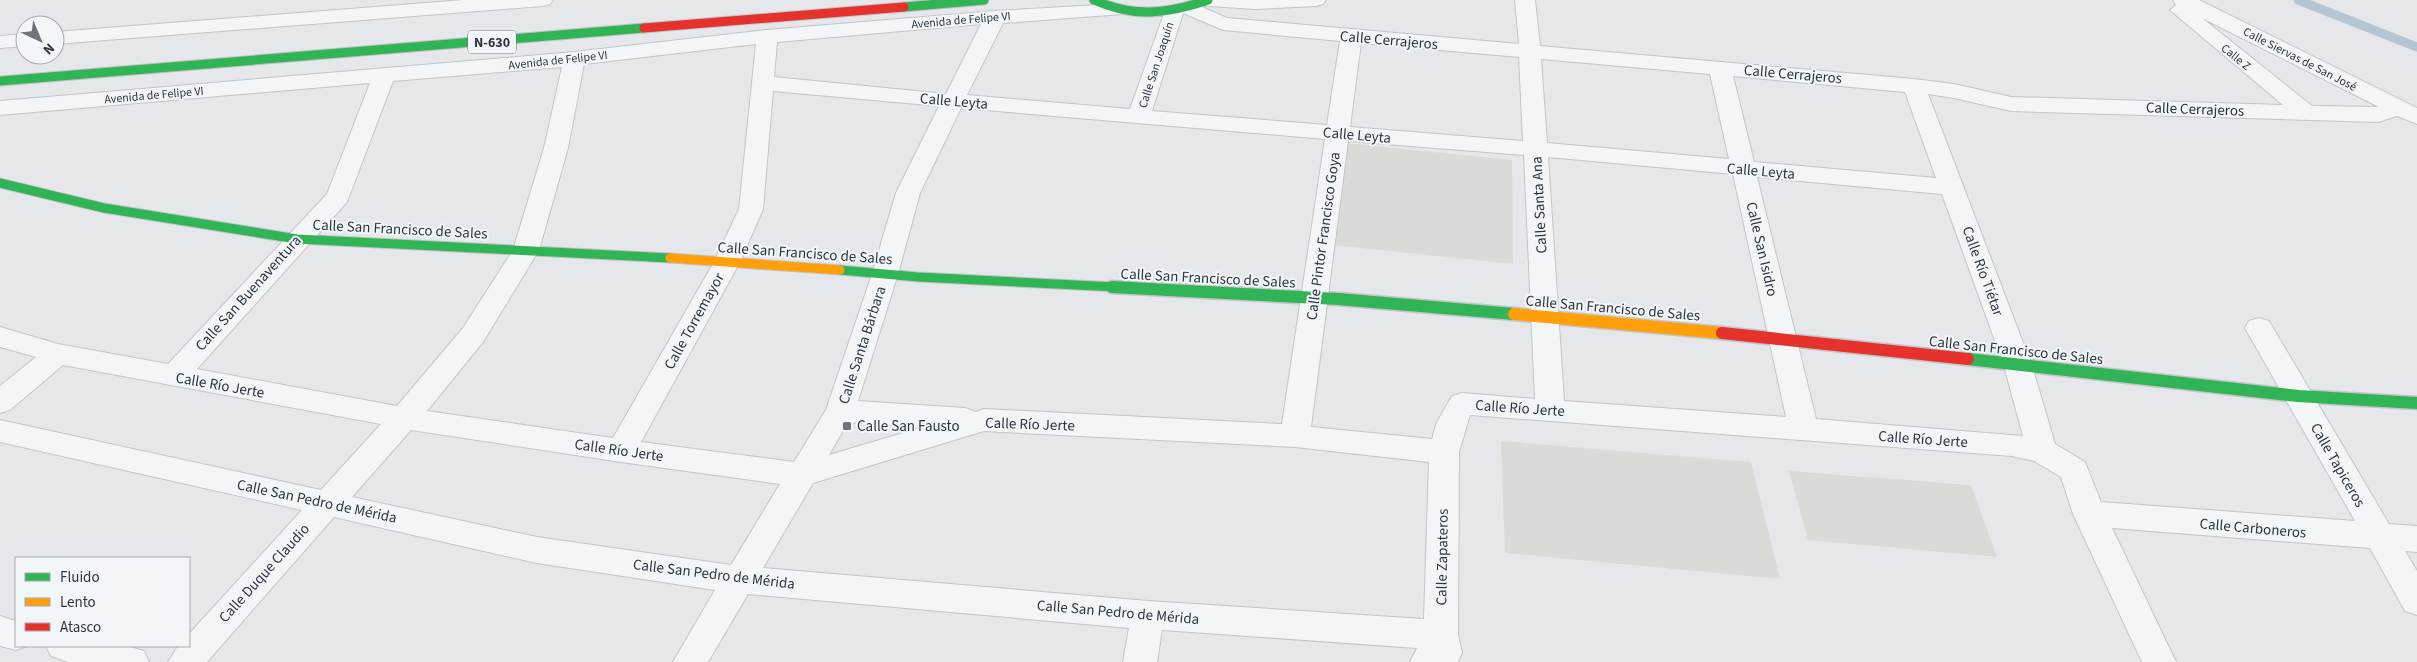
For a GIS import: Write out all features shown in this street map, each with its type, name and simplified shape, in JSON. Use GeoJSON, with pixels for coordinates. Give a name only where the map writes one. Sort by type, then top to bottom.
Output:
{"type":"FeatureCollection","features":[{"type":"Feature","properties":{"kind":"main road"},"geometry":{"type":"LineString","coordinates":[[1094,0],[1116,10],[1150,14],[1195,5]]}},
{"type":"Feature","properties":{"kind":"main road","name":"Avenida de Felipe VI"},"geometry":{"type":"LineString","coordinates":[[0,81],[989,8]]}},
{"type":"Feature","properties":{"kind":"main road","name":"Calle San Francisco de Sales"},"geometry":{"type":"LineString","coordinates":[[0,183],[104,208],[297,239],[526,250],[885,274],[1338,299],[1782,338],[2298,396],[2417,403]]}},
{"type":"Feature","properties":{"kind":"street"},"geometry":{"type":"LineString","coordinates":[[352,0],[384,5],[384,13]]}},
{"type":"Feature","properties":{"kind":"street"},"geometry":{"type":"LineString","coordinates":[[65,37],[544,0]]}},
{"type":"Feature","properties":{"kind":"street"},"geometry":{"type":"LineString","coordinates":[[1195,5],[1316,0]]}},
{"type":"Feature","properties":{"kind":"street","name":"Calle Santa Ana"},"geometry":{"type":"LineString","coordinates":[[1525,0],[1530,52],[1550,409]]}},
{"type":"Feature","properties":{"kind":"street","name":"Calle Z"},"geometry":{"type":"LineString","coordinates":[[2167,0],[2306,113]]}},
{"type":"Feature","properties":{"kind":"street","name":"Calle Siervas de San José"},"geometry":{"type":"LineString","coordinates":[[2183,0],[2408,113]]}},
{"type":"Feature","properties":{"kind":"street","name":"Calle Cerrajeros"},"geometry":{"type":"LineString","coordinates":[[1195,5],[1223,24],[1914,86],[1954,91],[2011,104],[2378,115],[2408,113]]}},
{"type":"Feature","properties":{"kind":"street","name":"Calle San Joaquín"},"geometry":{"type":"LineString","coordinates":[[1139,117],[1195,5]]}},
{"type":"Feature","properties":{"kind":"street","name":"Avenida de Felipe VI"},"geometry":{"type":"LineString","coordinates":[[0,108],[574,59],[989,8],[1116,10]]}},
{"type":"Feature","properties":{"kind":"street","name":"Calle Santa Bárbara"},"geometry":{"type":"LineString","coordinates":[[801,475],[840,411],[885,274],[908,193],[953,101],[989,8]]}},
{"type":"Feature","properties":{"kind":"street","name":"Calle Torremayor"},"geometry":{"type":"LineString","coordinates":[[621,451],[727,262],[751,209],[767,36]]}},
{"type":"Feature","properties":{"kind":"street","name":"Calle Pintor Francisco Goya"},"geometry":{"type":"LineString","coordinates":[[1295,436],[1351,36]]}},
{"type":"Feature","properties":{"kind":"street"},"geometry":{"type":"LineString","coordinates":[[0,42],[15,41]]}},
{"type":"Feature","properties":{"kind":"street","name":"Calle Duque Claudio"},"geometry":{"type":"LineString","coordinates":[[185,662],[404,418],[474,335],[526,250],[556,148],[574,59]]}},
{"type":"Feature","properties":{"kind":"street","name":"Calle San Isidro"},"geometry":{"type":"LineString","coordinates":[[1720,68],[1804,431]]}},
{"type":"Feature","properties":{"kind":"street","name":"Calle San Buenaventura"},"geometry":{"type":"LineString","coordinates":[[174,376],[338,196],[384,76]]}},
{"type":"Feature","properties":{"kind":"street","name":"Calle Leyta"},"geometry":{"type":"LineString","coordinates":[[763,83],[1337,134],[1535,149],[1951,187]]}},
{"type":"Feature","properties":{"kind":"street","name":"Calle Río Tiétar"},"geometry":{"type":"LineString","coordinates":[[1914,86],[2018,366],[2042,451]]}},
{"type":"Feature","properties":{"kind":"street","name":"Calle Tapiceros"},"geometry":{"type":"LineString","coordinates":[[2259,328],[2417,601]]}},
{"type":"Feature","properties":{"kind":"street","name":"Calle Río Jerte"},"geometry":{"type":"LineString","coordinates":[[0,337],[58,354],[404,418],[621,451],[801,475],[984,420],[1295,436],[1444,452],[1452,422],[1462,404],[1550,409],[1804,431],[2012,446],[2042,451]]}},
{"type":"Feature","properties":{"kind":"street"},"geometry":{"type":"LineString","coordinates":[[0,402],[58,354]]}},
{"type":"Feature","properties":{"kind":"street"},"geometry":{"type":"LineString","coordinates":[[840,411],[984,420]]}},
{"type":"Feature","properties":{"kind":"street","name":"Calle San Pedro de Mérida"},"geometry":{"type":"LineString","coordinates":[[0,431],[537,550],[740,580],[1148,615],[1438,653]]}},
{"type":"Feature","properties":{"kind":"street"},"geometry":{"type":"LineString","coordinates":[[2042,451],[2074,470],[2089,514],[2159,662]]}},
{"type":"Feature","properties":{"kind":"street","name":"Calle Zapateros"},"geometry":{"type":"LineString","coordinates":[[1438,653],[1444,452]]}},
{"type":"Feature","properties":{"kind":"street"},"geometry":{"type":"LineString","coordinates":[[690,662],[801,475]]}},
{"type":"Feature","properties":{"kind":"street","name":"Calle Carboneros"},"geometry":{"type":"LineString","coordinates":[[2089,514],[2380,538],[2417,539]]}},
{"type":"Feature","properties":{"kind":"street"},"geometry":{"type":"LineString","coordinates":[[1140,662],[1148,615]]}},
{"type":"Feature","properties":{"kind":"street"},"geometry":{"type":"LineString","coordinates":[[0,631],[15,635]]}},
{"type":"Feature","properties":{"kind":"street"},"geometry":{"type":"LineString","coordinates":[[67,647],[132,662]]}},
{"type":"Feature","properties":{"kind":"shaded area"},"geometry":{"type":"Polygon","coordinates":[[[1345,143],[1512,160],[1513,264],[1332,245],[1345,143]]]}},
{"type":"Feature","properties":{"kind":"shaded area"},"geometry":{"type":"Polygon","coordinates":[[[1501,441],[1751,462],[1780,579],[1505,553],[1501,441]]]}},
{"type":"Feature","properties":{"kind":"shaded area"},"geometry":{"type":"Polygon","coordinates":[[[1789,471],[1971,485],[1997,557],[1808,540],[1789,471]]]}},
{"type":"Feature","properties":{"kind":"waterway"},"geometry":{"type":"LineString","coordinates":[[2298,0],[2417,47]]}},
{"type":"Feature","properties":{"kind":"traffic: fast"},"geometry":{"type":"LineString","coordinates":[[904,7],[984,0]]}},
{"type":"Feature","properties":{"kind":"traffic: fast"},"geometry":{"type":"LineString","coordinates":[[1094,0],[1108,7],[1136,13],[1165,12],[1208,0]]}},
{"type":"Feature","properties":{"kind":"traffic: fast"},"geometry":{"type":"LineString","coordinates":[[0,81],[644,28]]}},
{"type":"Feature","properties":{"kind":"traffic: fast"},"geometry":{"type":"LineString","coordinates":[[0,183],[104,208],[297,239],[670,258]]}},
{"type":"Feature","properties":{"kind":"traffic: fast"},"geometry":{"type":"LineString","coordinates":[[840,270],[918,277],[1338,299],[1514,314]]}},
{"type":"Feature","properties":{"kind":"traffic: fast"},"geometry":{"type":"LineString","coordinates":[[1968,359],[2298,396],[2417,403]]}},
{"type":"Feature","properties":{"kind":"traffic: slow"},"geometry":{"type":"LineString","coordinates":[[670,258],[840,270]]}},
{"type":"Feature","properties":{"kind":"traffic: slow"},"geometry":{"type":"LineString","coordinates":[[1514,314],[1722,333]]}},
{"type":"Feature","properties":{"kind":"traffic: jam"},"geometry":{"type":"LineString","coordinates":[[644,28],[904,7]]}},
{"type":"Feature","properties":{"kind":"traffic: jam"},"geometry":{"type":"LineString","coordinates":[[1722,333],[1968,359]]}},
{"type":"Feature","properties":{"kind":"place","name":"Calle San Fausto"},"geometry":{"type":"Point","coordinates":[847,426]}}]}
